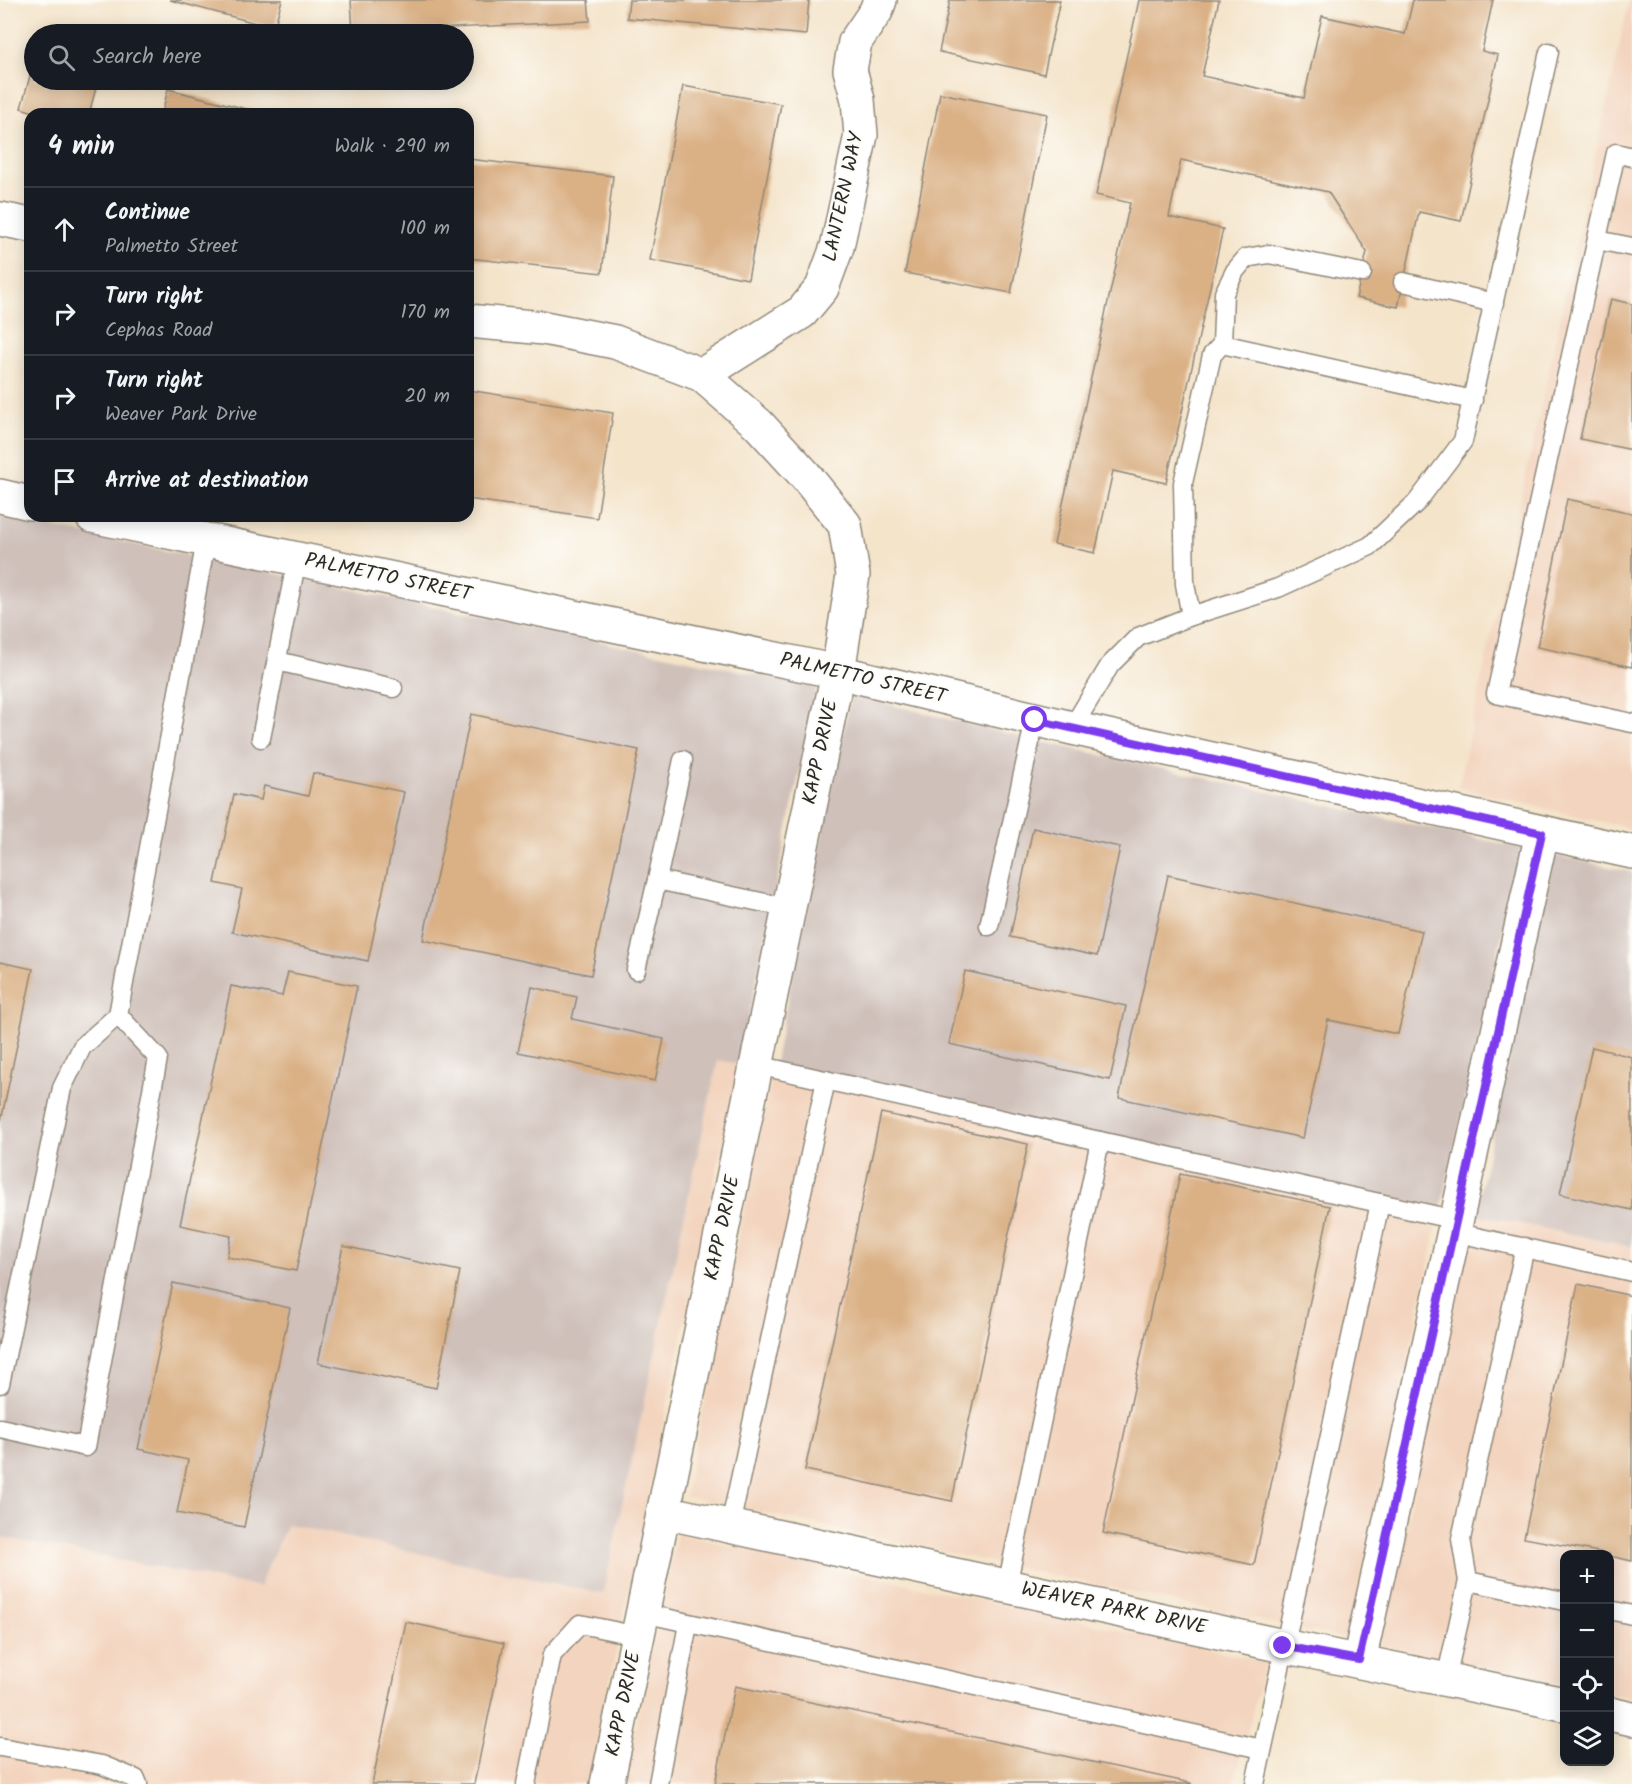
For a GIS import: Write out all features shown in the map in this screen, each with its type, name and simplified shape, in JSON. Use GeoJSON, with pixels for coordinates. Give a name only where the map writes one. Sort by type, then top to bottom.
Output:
{"type":"FeatureCollection","features":[{"type":"Feature","properties":{"kind":"street","name":"LANTERN WAY"},"geometry":{"type":"LineString","coordinates":[[702,375],[802,312],[822,288],[837,248],[861,135],[858,100],[850,69],[855,42],[876,11],[880,0]]}},
{"type":"Feature","properties":{"kind":"street"},"geometry":{"type":"LineString","coordinates":[[0,219],[24,224]]}},
{"type":"Feature","properties":{"kind":"street"},"geometry":{"type":"LineString","coordinates":[[474,322],[544,328],[615,342],[702,375]]}},
{"type":"Feature","properties":{"kind":"street","name":"KAPP DRIVE"},"geometry":{"type":"LineString","coordinates":[[607,1784],[838,672],[853,575],[845,525],[758,424],[702,375]]}},
{"type":"Feature","properties":{"kind":"street"},"geometry":{"type":"LineString","coordinates":[[0,496],[24,501]]}},
{"type":"Feature","properties":{"kind":"street","name":"PALMETTO STREET"},"geometry":{"type":"LineString","coordinates":[[119,522],[838,672],[1035,720],[1632,852]]}},
{"type":"Feature","properties":{"kind":"street"},"geometry":{"type":"LineString","coordinates":[[1359,1660],[1542,833]]}},
{"type":"Feature","properties":{"kind":"street","name":"WEAVER PARK DRIVE"},"geometry":{"type":"LineString","coordinates":[[664,1512],[1283,1646],[1560,1703]]}},
{"type":"Feature","properties":{"kind":"street"},"geometry":{"type":"LineString","coordinates":[[1614,1715],[1632,1719]]}},
{"type":"Feature","properties":{"kind":"lane"},"geometry":{"type":"LineString","coordinates":[[1072,728],[1110,665],[1138,637],[1191,616],[1278,588],[1370,546],[1417,502],[1463,441],[1549,52]]}},
{"type":"Feature","properties":{"kind":"lane"},"geometry":{"type":"LineString","coordinates":[[1632,157],[1616,153],[1496,694],[1632,723]]}},
{"type":"Feature","properties":{"kind":"lane"},"geometry":{"type":"LineString","coordinates":[[1597,240],[1632,248]]}},
{"type":"Feature","properties":{"kind":"lane"},"geometry":{"type":"LineString","coordinates":[[1191,616],[1185,584],[1183,483],[1212,355],[1222,344],[1224,293],[1235,271],[1246,258],[1269,254],[1362,273]]}},
{"type":"Feature","properties":{"kind":"lane"},"geometry":{"type":"LineString","coordinates":[[1403,282],[1494,303]]}},
{"type":"Feature","properties":{"kind":"lane"},"geometry":{"type":"LineString","coordinates":[[1222,344],[1473,400]]}},
{"type":"Feature","properties":{"kind":"lane"},"geometry":{"type":"LineString","coordinates":[[0,1384],[62,1088],[82,1047],[118,1015],[206,541]]}},
{"type":"Feature","properties":{"kind":"lane"},"geometry":{"type":"LineString","coordinates":[[261,738],[297,559]]}},
{"type":"Feature","properties":{"kind":"lane"},"geometry":{"type":"LineString","coordinates":[[277,661],[393,688]]}},
{"type":"Feature","properties":{"kind":"lane"},"geometry":{"type":"LineString","coordinates":[[988,926],[1035,720]]}},
{"type":"Feature","properties":{"kind":"lane"},"geometry":{"type":"LineString","coordinates":[[636,970],[683,760]]}},
{"type":"Feature","properties":{"kind":"lane"},"geometry":{"type":"LineString","coordinates":[[657,880],[789,908]]}},
{"type":"Feature","properties":{"kind":"lane"},"geometry":{"type":"LineString","coordinates":[[0,1428],[86,1447],[158,1058],[118,1015]]}},
{"type":"Feature","properties":{"kind":"lane"},"geometry":{"type":"LineString","coordinates":[[757,1065],[1380,1203],[1524,1247],[1632,1272]]}},
{"type":"Feature","properties":{"kind":"lane"},"geometry":{"type":"LineString","coordinates":[[729,1526],[826,1080]]}},
{"type":"Feature","properties":{"kind":"lane"},"geometry":{"type":"LineString","coordinates":[[1007,1586],[1100,1141]]}},
{"type":"Feature","properties":{"kind":"lane"},"geometry":{"type":"LineString","coordinates":[[1255,1784],[1380,1203]]}},
{"type":"Feature","properties":{"kind":"lane"},"geometry":{"type":"LineString","coordinates":[[1446,1679],[1468,1581],[1461,1539],[1524,1247]]}},
{"type":"Feature","properties":{"kind":"lane"},"geometry":{"type":"LineString","coordinates":[[1468,1581],[1560,1600]]}},
{"type":"Feature","properties":{"kind":"lane"},"geometry":{"type":"LineString","coordinates":[[1614,1611],[1632,1615]]}},
{"type":"Feature","properties":{"kind":"lane"},"geometry":{"type":"LineString","coordinates":[[526,1784],[552,1656],[580,1624],[688,1624],[1262,1749]]}},
{"type":"Feature","properties":{"kind":"lane"},"geometry":{"type":"LineString","coordinates":[[658,1784],[688,1624]]}},
{"type":"Feature","properties":{"kind":"lane"},"geometry":{"type":"LineString","coordinates":[[0,1746],[102,1765],[136,1779],[138,1784]]}},
{"type":"Feature","properties":{"kind":"shaded area"},"geometry":{"type":"Polygon","coordinates":[[[1629,0],[1632,0],[1632,829],[1458,788],[1629,0]]]}},
{"type":"Feature","properties":{"kind":"shaded area"},"geometry":{"type":"Polygon","coordinates":[[[0,516],[817,687],[739,1064],[718,1060],[603,1594],[287,1524],[259,1587],[0,1537],[0,516]]]}},
{"type":"Feature","properties":{"kind":"shaded area"},"geometry":{"type":"Polygon","coordinates":[[[851,695],[1047,743],[1521,848],[1441,1208],[773,1071],[851,695]]]}},
{"type":"Feature","properties":{"kind":"shaded area"},"geometry":{"type":"Polygon","coordinates":[[[1554,855],[1632,872],[1632,1247],[1475,1214],[1554,855]]]}},
{"type":"Feature","properties":{"kind":"shaded area"},"geometry":{"type":"Polygon","coordinates":[[[718,1060],[739,1064],[588,1784],[0,1784],[0,1537],[259,1586],[287,1524],[603,1594],[718,1060]]]}},
{"type":"Feature","properties":{"kind":"shaded area"},"geometry":{"type":"Polygon","coordinates":[[[773,1071],[1441,1208],[1347,1639],[685,1496],[773,1071]]]}},
{"type":"Feature","properties":{"kind":"shaded area"},"geometry":{"type":"Polygon","coordinates":[[[1475,1214],[1632,1247],[1632,1699],[1614,1695],[1614,1550],[1560,1550],[1560,1683],[1380,1645],[1475,1214]]]}},
{"type":"Feature","properties":{"kind":"shaded area"},"geometry":{"type":"Polygon","coordinates":[[[677,1534],[1265,1662],[1234,1784],[623,1784],[677,1534]]]}},
{"type":"Feature","properties":{"kind":"building"},"geometry":{"type":"Polygon","coordinates":[[[170,0],[282,0],[275,24],[259,24],[170,0]]]}},
{"type":"Feature","properties":{"kind":"building"},"geometry":{"type":"Polygon","coordinates":[[[351,0],[588,0],[590,21],[474,27],[474,24],[352,24],[351,0]]]}},
{"type":"Feature","properties":{"kind":"building"},"geometry":{"type":"Polygon","coordinates":[[[629,0],[809,0],[806,35],[627,18],[629,0]]]}},
{"type":"Feature","properties":{"kind":"building"},"geometry":{"type":"Polygon","coordinates":[[[950,0],[1060,0],[1044,74],[939,52],[950,0]]]}},
{"type":"Feature","properties":{"kind":"building"},"geometry":{"type":"Polygon","coordinates":[[[1139,0],[1219,0],[1202,76],[1304,98],[1322,16],[1405,34],[1413,0],[1493,0],[1482,51],[1498,55],[1461,221],[1419,212],[1398,307],[1356,298],[1367,252],[1328,192],[1181,160],[1169,217],[1223,229],[1166,483],[1113,471],[1095,553],[1054,544],[1130,203],[1096,195],[1139,0]]]}},
{"type":"Feature","properties":{"kind":"building"},"geometry":{"type":"Polygon","coordinates":[[[683,86],[781,104],[748,279],[650,260],[683,86]]]}},
{"type":"Feature","properties":{"kind":"building"},"geometry":{"type":"Polygon","coordinates":[[[26,90],[95,90],[91,108],[21,108],[26,90]]]}},
{"type":"Feature","properties":{"kind":"building"},"geometry":{"type":"Polygon","coordinates":[[[168,90],[172,90],[242,108],[163,108],[168,90]]]}},
{"type":"Feature","properties":{"kind":"building"},"geometry":{"type":"Polygon","coordinates":[[[940,93],[1047,114],[1011,293],[905,273],[940,93]]]}},
{"type":"Feature","properties":{"kind":"building"},"geometry":{"type":"Polygon","coordinates":[[[474,160],[613,176],[602,273],[474,259],[474,160]]]}},
{"type":"Feature","properties":{"kind":"building"},"geometry":{"type":"Polygon","coordinates":[[[1611,299],[1632,304],[1632,450],[1580,439],[1611,299]]]}},
{"type":"Feature","properties":{"kind":"building"},"geometry":{"type":"Polygon","coordinates":[[[474,391],[613,413],[597,518],[474,500],[474,391]]]}},
{"type":"Feature","properties":{"kind":"building"},"geometry":{"type":"Polygon","coordinates":[[[1567,499],[1632,513],[1632,667],[1537,647],[1567,499]]]}},
{"type":"Feature","properties":{"kind":"building"},"geometry":{"type":"Polygon","coordinates":[[[471,714],[639,750],[591,975],[423,940],[471,714]]]}},
{"type":"Feature","properties":{"kind":"building"},"geometry":{"type":"Polygon","coordinates":[[[313,773],[404,792],[368,961],[232,932],[242,889],[215,883],[234,794],[261,800],[264,786],[308,796],[313,773]]]}},
{"type":"Feature","properties":{"kind":"building"},"geometry":{"type":"Polygon","coordinates":[[[1033,828],[1120,847],[1097,956],[1010,937],[1033,828]]]}},
{"type":"Feature","properties":{"kind":"building"},"geometry":{"type":"Polygon","coordinates":[[[1168,875],[1422,931],[1398,1034],[1328,1020],[1303,1138],[1119,1098],[1168,875]]]}},
{"type":"Feature","properties":{"kind":"building"},"geometry":{"type":"Polygon","coordinates":[[[0,962],[33,969],[1,1121],[0,1121],[0,962]]]}},
{"type":"Feature","properties":{"kind":"building"},"geometry":{"type":"Polygon","coordinates":[[[965,971],[1126,1006],[1110,1080],[949,1044],[965,971]]]}},
{"type":"Feature","properties":{"kind":"building"},"geometry":{"type":"Polygon","coordinates":[[[288,972],[357,986],[296,1271],[227,1257],[231,1236],[180,1225],[231,986],[282,996],[288,972]]]}},
{"type":"Feature","properties":{"kind":"building"},"geometry":{"type":"Polygon","coordinates":[[[532,987],[577,997],[572,1019],[664,1039],[655,1081],[518,1052],[532,987]]]}},
{"type":"Feature","properties":{"kind":"building"},"geometry":{"type":"Polygon","coordinates":[[[1592,1047],[1632,1057],[1632,1210],[1560,1194],[1592,1047]]]}},
{"type":"Feature","properties":{"kind":"building"},"geometry":{"type":"Polygon","coordinates":[[[881,1113],[1028,1144],[952,1501],[805,1470],[881,1113]]]}},
{"type":"Feature","properties":{"kind":"building"},"geometry":{"type":"Polygon","coordinates":[[[1180,1174],[1330,1206],[1254,1565],[1103,1533],[1180,1174]]]}},
{"type":"Feature","properties":{"kind":"building"},"geometry":{"type":"Polygon","coordinates":[[[343,1246],[460,1271],[436,1388],[318,1363],[343,1246]]]}},
{"type":"Feature","properties":{"kind":"building"},"geometry":{"type":"Polygon","coordinates":[[[173,1283],[290,1308],[244,1527],[177,1513],[188,1460],[138,1449],[173,1283]]]}},
{"type":"Feature","properties":{"kind":"building"},"geometry":{"type":"Polygon","coordinates":[[[1578,1284],[1632,1296],[1632,1561],[1614,1557],[1614,1550],[1588,1550],[1524,1538],[1578,1284]]]}},
{"type":"Feature","properties":{"kind":"building"},"geometry":{"type":"Polygon","coordinates":[[[406,1622],[504,1643],[474,1784],[372,1784],[406,1622]]]}},
{"type":"Feature","properties":{"kind":"building"},"geometry":{"type":"Polygon","coordinates":[[[735,1686],[1191,1783],[1191,1784],[715,1784],[735,1686]]]}},
{"type":"Feature","properties":{"kind":"route"},"geometry":{"type":"LineString","coordinates":[[1035,720],[1542,833],[1359,1660],[1283,1646]]}}]}
